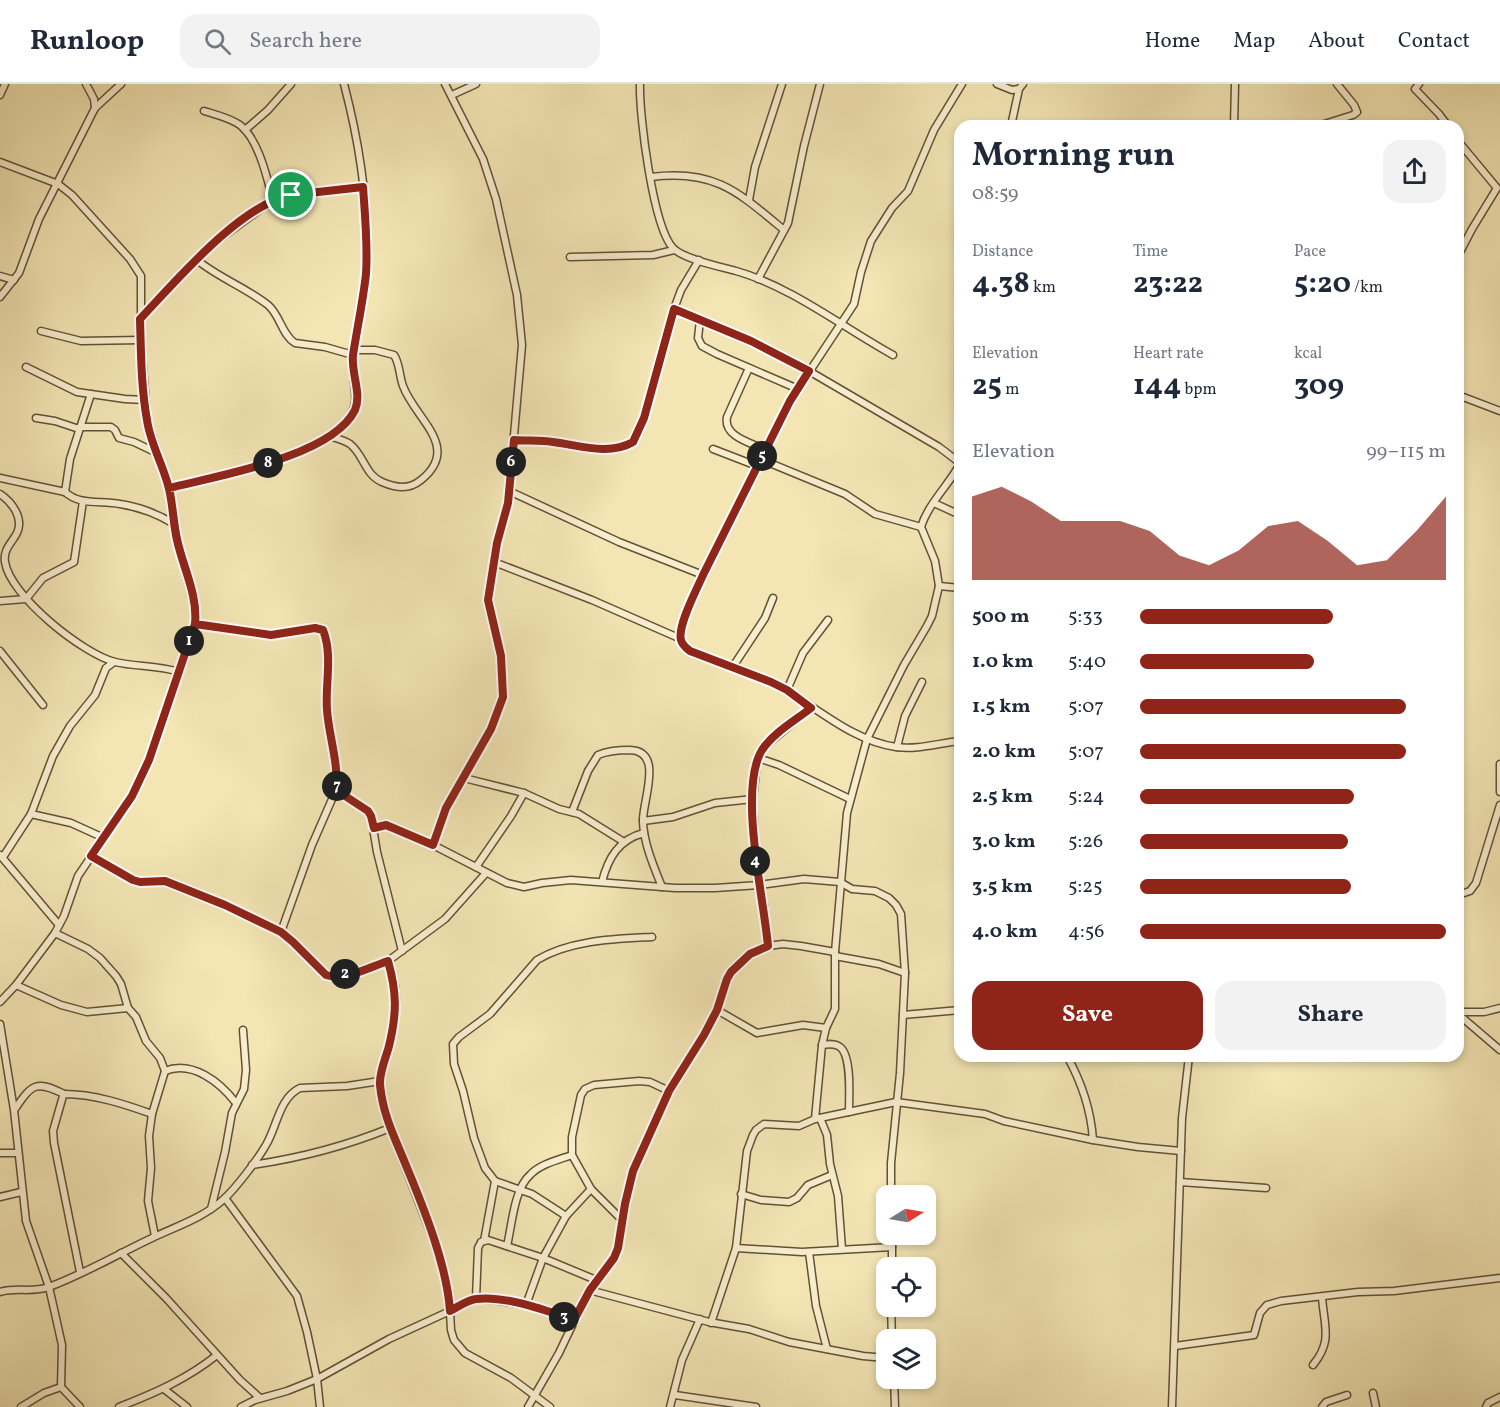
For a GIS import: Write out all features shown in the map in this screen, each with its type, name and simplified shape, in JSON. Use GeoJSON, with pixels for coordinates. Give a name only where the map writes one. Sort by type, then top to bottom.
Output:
{"type":"FeatureCollection","features":[{"type":"Feature","properties":{"kind":"street"},"geometry":{"type":"LineString","coordinates":[[0,95],[5,84]]}},
{"type":"Feature","properties":{"kind":"street"},"geometry":{"type":"LineString","coordinates":[[86,84],[94,99],[95,108]]}},
{"type":"Feature","properties":{"kind":"street"},"geometry":{"type":"LineString","coordinates":[[0,297],[14,280],[22,265],[39,219],[95,108],[121,84]]}},
{"type":"Feature","properties":{"kind":"street"},"geometry":{"type":"LineString","coordinates":[[246,130],[291,84]]}},
{"type":"Feature","properties":{"kind":"street"},"geometry":{"type":"LineString","coordinates":[[169,488],[274,461],[329,436],[341,428],[355,408],[357,400],[352,370],[366,274],[367,243],[356,135],[344,84]]}},
{"type":"Feature","properties":{"kind":"street"},"geometry":{"type":"LineString","coordinates":[[433,845],[446,808],[491,729],[503,697],[501,656],[488,600],[509,492],[522,345],[517,295],[496,199],[487,169],[445,84]]}},
{"type":"Feature","properties":{"kind":"street"},"geometry":{"type":"LineString","coordinates":[[452,96],[476,84]]}},
{"type":"Feature","properties":{"kind":"street"},"geometry":{"type":"LineString","coordinates":[[640,84],[643,134],[651,177],[663,231],[674,250]]}},
{"type":"Feature","properties":{"kind":"street"},"geometry":{"type":"LineString","coordinates":[[750,200],[755,167],[782,84]]}},
{"type":"Feature","properties":{"kind":"street"},"geometry":{"type":"LineString","coordinates":[[758,279],[791,212],[820,84]]}},
{"type":"Feature","properties":{"kind":"street"},"geometry":{"type":"LineString","coordinates":[[954,742],[909,748],[867,739],[811,708],[787,690],[690,651],[681,639],[682,628],[703,575],[760,459],[798,389],[854,304],[871,241],[892,208],[908,191],[934,130],[962,84]]}},
{"type":"Feature","properties":{"kind":"street"},"geometry":{"type":"LineString","coordinates":[[997,84],[1012,90],[1021,87]]}},
{"type":"Feature","properties":{"kind":"street"},"geometry":{"type":"LineString","coordinates":[[1234,120],[1235,84]]}},
{"type":"Feature","properties":{"kind":"street"},"geometry":{"type":"LineString","coordinates":[[1336,84],[1354,105],[1357,112],[1337,120]]}},
{"type":"Feature","properties":{"kind":"street"},"geometry":{"type":"LineString","coordinates":[[1419,84],[1415,89],[1443,120]]}},
{"type":"Feature","properties":{"kind":"street"},"geometry":{"type":"LineString","coordinates":[[1013,120],[1021,87]]}},
{"type":"Feature","properties":{"kind":"street"},"geometry":{"type":"LineString","coordinates":[[204,111],[228,118],[246,130],[258,151],[273,200]]}},
{"type":"Feature","properties":{"kind":"street"},"geometry":{"type":"LineString","coordinates":[[1464,148],[1497,188],[1464,244]]}},
{"type":"Feature","properties":{"kind":"street"},"geometry":{"type":"LineString","coordinates":[[0,162],[58,184],[72,195],[137,267],[141,276],[140,319],[147,420],[169,488],[180,553],[194,600],[195,624],[149,760],[132,796],[78,876],[55,933],[16,985],[0,1002]]}},
{"type":"Feature","properties":{"kind":"street"},"geometry":{"type":"LineString","coordinates":[[651,177],[671,174],[695,176],[735,190],[784,230]]}},
{"type":"Feature","properties":{"kind":"street"},"geometry":{"type":"LineString","coordinates":[[140,319],[217,241],[273,200],[291,195],[363,187]]}},
{"type":"Feature","properties":{"kind":"street"},"geometry":{"type":"LineString","coordinates":[[570,257],[653,255],[674,250],[758,279],[802,301],[893,355]]}},
{"type":"Feature","properties":{"kind":"street"},"geometry":{"type":"LineString","coordinates":[[197,260],[222,278],[244,287],[270,307],[291,340],[354,352],[375,350],[394,355],[398,360],[402,385],[431,430],[438,453],[429,473],[412,487],[406,488],[376,479],[351,445],[329,436]]}},
{"type":"Feature","properties":{"kind":"street"},"geometry":{"type":"LineString","coordinates":[[514,440],[550,441],[606,448],[621,447],[633,442],[644,418],[674,309],[681,290],[699,260]]}},
{"type":"Feature","properties":{"kind":"street"},"geometry":{"type":"LineString","coordinates":[[0,276],[14,280]]}},
{"type":"Feature","properties":{"kind":"street"},"geometry":{"type":"LineString","coordinates":[[674,309],[751,341],[809,371],[887,419],[939,447],[954,460]]}},
{"type":"Feature","properties":{"kind":"street"},"geometry":{"type":"LineString","coordinates":[[700,320],[698,338],[702,346],[798,389]]}},
{"type":"Feature","properties":{"kind":"street"},"geometry":{"type":"LineString","coordinates":[[41,331],[81,341],[141,340]]}},
{"type":"Feature","properties":{"kind":"street"},"geometry":{"type":"LineString","coordinates":[[26,367],[68,388],[91,394],[145,400]]}},
{"type":"Feature","properties":{"kind":"street"},"geometry":{"type":"LineString","coordinates":[[749,368],[727,417],[726,426],[736,436],[766,450]]}},
{"type":"Feature","properties":{"kind":"street"},"geometry":{"type":"LineString","coordinates":[[65,492],[67,472],[91,394]]}},
{"type":"Feature","properties":{"kind":"street"},"geometry":{"type":"LineString","coordinates":[[1464,397],[1500,411]]}},
{"type":"Feature","properties":{"kind":"street"},"geometry":{"type":"LineString","coordinates":[[36,418],[80,428],[111,427],[118,438],[134,442],[157,453]]}},
{"type":"Feature","properties":{"kind":"street"},"geometry":{"type":"LineString","coordinates":[[713,449],[757,466]]}},
{"type":"Feature","properties":{"kind":"street"},"geometry":{"type":"LineString","coordinates":[[760,459],[845,494],[875,514],[921,527]]}},
{"type":"Feature","properties":{"kind":"street"},"geometry":{"type":"LineString","coordinates":[[842,1249],[838,1197],[832,1175],[827,1135],[818,1119],[822,1045],[826,1028],[834,1011],[835,954],[840,910],[844,829],[867,739],[895,682],[932,616],[939,586],[935,561],[921,527],[928,509],[954,475]]}},
{"type":"Feature","properties":{"kind":"street"},"geometry":{"type":"LineString","coordinates":[[0,478],[65,492],[83,501],[119,503],[152,512],[174,524]]}},
{"type":"Feature","properties":{"kind":"street"},"geometry":{"type":"LineString","coordinates":[[509,492],[619,542],[703,575]]}},
{"type":"Feature","properties":{"kind":"street"},"geometry":{"type":"LineString","coordinates":[[0,494],[13,505],[17,513],[18,528],[6,548],[5,563],[26,599],[40,614],[66,635],[114,662],[156,666],[179,672]]}},
{"type":"Feature","properties":{"kind":"street"},"geometry":{"type":"LineString","coordinates":[[0,601],[26,599],[43,578],[70,565],[76,559],[83,501]]}},
{"type":"Feature","properties":{"kind":"street"},"geometry":{"type":"LineString","coordinates":[[934,503],[954,512]]}},
{"type":"Feature","properties":{"kind":"street"},"geometry":{"type":"LineString","coordinates":[[494,562],[592,600],[681,639]]}},
{"type":"Feature","properties":{"kind":"street"},"geometry":{"type":"LineString","coordinates":[[939,586],[954,587]]}},
{"type":"Feature","properties":{"kind":"street"},"geometry":{"type":"LineString","coordinates":[[732,668],[765,618],[773,598]]}},
{"type":"Feature","properties":{"kind":"street"},"geometry":{"type":"LineString","coordinates":[[787,690],[803,653],[828,620]]}},
{"type":"Feature","properties":{"kind":"street"},"geometry":{"type":"LineString","coordinates":[[195,624],[271,635],[315,628],[323,630],[327,648],[329,731],[338,777],[336,790],[312,845],[281,932]]}},
{"type":"Feature","properties":{"kind":"street"},"geometry":{"type":"LineString","coordinates":[[0,651],[43,705]]}},
{"type":"Feature","properties":{"kind":"street"},"geometry":{"type":"LineString","coordinates":[[59,925],[2,856],[31,814],[53,756],[74,719],[95,695],[106,668],[114,662]]}},
{"type":"Feature","properties":{"kind":"street"},"geometry":{"type":"LineString","coordinates":[[897,747],[905,716],[922,682]]}},
{"type":"Feature","properties":{"kind":"street"},"geometry":{"type":"LineString","coordinates":[[768,946],[764,905],[755,855],[753,799],[758,758],[770,742],[811,708]]}},
{"type":"Feature","properties":{"kind":"street"},"geometry":{"type":"LineString","coordinates":[[572,812],[588,771],[598,755],[619,750],[633,750],[645,755],[650,767],[643,821],[644,833],[662,887]]}},
{"type":"Feature","properties":{"kind":"street"},"geometry":{"type":"LineString","coordinates":[[758,758],[779,765],[850,799]]}},
{"type":"Feature","properties":{"kind":"street"},"geometry":{"type":"LineString","coordinates":[[1500,764],[1500,792]]}},
{"type":"Feature","properties":{"kind":"street"},"geometry":{"type":"LineString","coordinates":[[464,778],[524,792],[552,806],[584,816],[624,842]]}},
{"type":"Feature","properties":{"kind":"street"},"geometry":{"type":"LineString","coordinates":[[336,790],[368,811],[371,816],[377,852],[402,951]]}},
{"type":"Feature","properties":{"kind":"street"},"geometry":{"type":"LineString","coordinates":[[476,867],[511,816],[524,792]]}},
{"type":"Feature","properties":{"kind":"street"},"geometry":{"type":"LineString","coordinates":[[643,821],[673,817],[715,803],[753,799]]}},
{"type":"Feature","properties":{"kind":"street"},"geometry":{"type":"LineString","coordinates":[[1464,893],[1470,891],[1476,883],[1500,805]]}},
{"type":"Feature","properties":{"kind":"street"},"geometry":{"type":"LineString","coordinates":[[31,814],[71,823],[104,838]]}},
{"type":"Feature","properties":{"kind":"street"},"geometry":{"type":"LineString","coordinates":[[374,828],[386,825],[433,845],[507,883],[520,887],[571,880],[662,887],[715,888],[804,879],[840,882],[852,889],[882,893],[897,905],[901,914],[905,973],[891,1185]]}},
{"type":"Feature","properties":{"kind":"street"},"geometry":{"type":"LineString","coordinates":[[602,882],[611,856],[631,837],[644,833]]}},
{"type":"Feature","properties":{"kind":"street"},"geometry":{"type":"LineString","coordinates":[[91,856],[133,880],[165,881],[225,905],[281,932],[321,971],[330,976],[348,974],[388,961],[454,911],[486,873]]}},
{"type":"Feature","properties":{"kind":"street"},"geometry":{"type":"LineString","coordinates":[[55,933],[88,949],[100,958],[121,984],[128,1008],[136,1017],[150,1047],[160,1058],[165,1071],[152,1114],[149,1136],[151,1168],[148,1201],[155,1236]]}},
{"type":"Feature","properties":{"kind":"street"},"geometry":{"type":"LineString","coordinates":[[566,1216],[532,1194],[495,1181],[485,1168],[479,1156],[454,1064],[453,1044],[490,1014],[537,960],[572,946],[652,937]]}},
{"type":"Feature","properties":{"kind":"street"},"geometry":{"type":"LineString","coordinates":[[528,1407],[559,1353],[590,1290],[614,1258],[633,1171],[669,1091],[717,1010],[731,972],[750,954],[768,946],[783,944],[879,964],[905,973]]}},
{"type":"Feature","properties":{"kind":"street"},"geometry":{"type":"LineString","coordinates":[[388,961],[395,986],[395,1016],[380,1081],[384,1113],[432,1236],[449,1293],[454,1340],[465,1353],[511,1378],[550,1407]]}},
{"type":"Feature","properties":{"kind":"street"},"geometry":{"type":"LineString","coordinates":[[16,985],[61,1005],[87,1012],[128,1008]]}},
{"type":"Feature","properties":{"kind":"street"},"geometry":{"type":"LineString","coordinates":[[1464,1013],[1484,1012],[1500,1008]]}},
{"type":"Feature","properties":{"kind":"street"},"geometry":{"type":"LineString","coordinates":[[717,1010],[757,1033],[768,1033],[797,1026],[826,1028]]}},
{"type":"Feature","properties":{"kind":"street"},"geometry":{"type":"LineString","coordinates":[[903,1015],[954,1011]]}},
{"type":"Feature","properties":{"kind":"street"},"geometry":{"type":"LineString","coordinates":[[1464,1018],[1500,1050]]}},
{"type":"Feature","properties":{"kind":"street"},"geometry":{"type":"LineString","coordinates":[[0,1024],[14,1110],[21,1192],[28,1229],[49,1287],[62,1346],[61,1387],[80,1407]]}},
{"type":"Feature","properties":{"kind":"street"},"geometry":{"type":"LineString","coordinates":[[210,1210],[232,1113],[244,1089],[246,1079],[243,1030]]}},
{"type":"Feature","properties":{"kind":"street"},"geometry":{"type":"LineString","coordinates":[[822,1045],[837,1045],[842,1048],[845,1055],[848,1065],[849,1112]]}},
{"type":"Feature","properties":{"kind":"street"},"geometry":{"type":"LineString","coordinates":[[1070,1062],[1086,1097],[1093,1140]]}},
{"type":"Feature","properties":{"kind":"street"},"geometry":{"type":"LineString","coordinates":[[1172,1407],[1181,1151],[1188,1062]]}},
{"type":"Feature","properties":{"kind":"street"},"geometry":{"type":"LineString","coordinates":[[165,1071],[177,1067],[201,1074],[226,1091],[236,1103]]}},
{"type":"Feature","properties":{"kind":"street"},"geometry":{"type":"LineString","coordinates":[[0,1293],[49,1287],[155,1236],[190,1222],[210,1210],[225,1198],[252,1165],[266,1144],[283,1106],[293,1091],[300,1088],[347,1086],[380,1081]]}},
{"type":"Feature","properties":{"kind":"street"},"geometry":{"type":"LineString","coordinates":[[622,1221],[591,1189],[572,1155],[572,1137],[578,1102],[585,1089],[604,1083],[650,1082],[669,1091]]}},
{"type":"Feature","properties":{"kind":"street"},"geometry":{"type":"LineString","coordinates":[[14,1110],[25,1094],[40,1085],[64,1094],[109,1100],[152,1114]]}},
{"type":"Feature","properties":{"kind":"street"},"geometry":{"type":"LineString","coordinates":[[64,1094],[55,1120],[54,1143],[80,1272]]}},
{"type":"Feature","properties":{"kind":"street"},"geometry":{"type":"LineString","coordinates":[[711,1323],[736,1248],[747,1151],[760,1125],[799,1126],[818,1119],[896,1102],[985,1114],[1004,1121],[1093,1140],[1181,1151]]}},
{"type":"Feature","properties":{"kind":"street"},"geometry":{"type":"LineString","coordinates":[[252,1165],[313,1154],[390,1128]]}},
{"type":"Feature","properties":{"kind":"street"},"geometry":{"type":"LineString","coordinates":[[0,1154],[17,1153]]}},
{"type":"Feature","properties":{"kind":"street"},"geometry":{"type":"LineString","coordinates":[[507,1245],[519,1191],[529,1175],[572,1155]]}},
{"type":"Feature","properties":{"kind":"street"},"geometry":{"type":"LineString","coordinates":[[741,1194],[761,1200],[789,1202],[797,1198],[808,1185],[832,1175]]}},
{"type":"Feature","properties":{"kind":"street"},"geometry":{"type":"LineString","coordinates":[[484,1241],[495,1181]]}},
{"type":"Feature","properties":{"kind":"street"},"geometry":{"type":"LineString","coordinates":[[1180,1182],[1266,1188]]}},
{"type":"Feature","properties":{"kind":"street"},"geometry":{"type":"LineString","coordinates":[[526,1305],[543,1258],[566,1216],[591,1189]]}},
{"type":"Feature","properties":{"kind":"street"},"geometry":{"type":"LineString","coordinates":[[0,1197],[21,1192]]}},
{"type":"Feature","properties":{"kind":"street"},"geometry":{"type":"LineString","coordinates":[[225,1198],[297,1296],[303,1311],[317,1379],[320,1407]]}},
{"type":"Feature","properties":{"kind":"street"},"geometry":{"type":"LineString","coordinates":[[476,1299],[478,1248],[479,1244],[488,1240],[543,1258],[596,1280]]}},
{"type":"Feature","properties":{"kind":"street"},"geometry":{"type":"LineString","coordinates":[[736,1248],[809,1252],[892,1247],[892,1257]]}},
{"type":"Feature","properties":{"kind":"street"},"geometry":{"type":"LineString","coordinates":[[809,1252],[816,1306],[827,1349]]}},
{"type":"Feature","properties":{"kind":"street"},"geometry":{"type":"LineString","coordinates":[[122,1253],[260,1398]]}},
{"type":"Feature","properties":{"kind":"street"},"geometry":{"type":"LineString","coordinates":[[1175,1346],[1254,1335],[1260,1313],[1267,1305],[1281,1301],[1358,1292],[1394,1291],[1500,1278]]}},
{"type":"Feature","properties":{"kind":"street"},"geometry":{"type":"LineString","coordinates":[[590,1290],[711,1323],[749,1329],[789,1342],[876,1357]]}},
{"type":"Feature","properties":{"kind":"street"},"geometry":{"type":"LineString","coordinates":[[1313,1365],[1322,1354],[1327,1342],[1322,1297]]}},
{"type":"Feature","properties":{"kind":"street"},"geometry":{"type":"LineString","coordinates":[[241,1407],[260,1398],[287,1391],[317,1379],[389,1339],[476,1299],[501,1300],[526,1305],[574,1320]]}},
{"type":"Feature","properties":{"kind":"street"},"geometry":{"type":"LineString","coordinates":[[670,1407],[675,1395],[682,1360],[700,1319]]}},
{"type":"Feature","properties":{"kind":"street"},"geometry":{"type":"LineString","coordinates":[[119,1407],[190,1376],[217,1355]]}},
{"type":"Feature","properties":{"kind":"street"},"geometry":{"type":"LineString","coordinates":[[21,1407],[44,1393],[61,1387]]}},
{"type":"Feature","properties":{"kind":"street"},"geometry":{"type":"LineString","coordinates":[[164,1389],[187,1407]]}},
{"type":"Feature","properties":{"kind":"street"},"geometry":{"type":"LineString","coordinates":[[894,1389],[895,1407]]}},
{"type":"Feature","properties":{"kind":"street"},"geometry":{"type":"LineString","coordinates":[[1373,1393],[1376,1407]]}},
{"type":"Feature","properties":{"kind":"street"},"geometry":{"type":"LineString","coordinates":[[675,1395],[756,1407]]}},
{"type":"Feature","properties":{"kind":"street"},"geometry":{"type":"LineString","coordinates":[[1322,1407],[1326,1402],[1347,1395]]}},
{"type":"Feature","properties":{"kind":"street"},"geometry":{"type":"LineString","coordinates":[[1486,1407],[1488,1403],[1500,1397]]}},
{"type":"Feature","properties":{"kind":"route"},"geometry":{"type":"LineString","coordinates":[[291,195],[273,200],[207,248],[140,319],[147,420],[169,488],[172,503],[176,538],[184,566],[193,594],[196,616],[149,760],[132,796],[91,856],[128,878],[140,882],[165,881],[225,905],[281,932],[326,975],[348,974],[388,961],[395,986],[396,1000],[393,1030],[380,1081],[384,1113],[432,1236],[449,1293],[450,1311],[476,1299],[495,1300],[526,1305],[574,1320],[590,1290],[614,1258],[633,1171],[669,1091],[717,1010],[727,979],[750,954],[768,946],[764,905],[755,855],[753,799],[757,761],[770,742],[811,708],[787,690],[771,682],[690,651],[684,646],[680,634],[703,575],[790,401],[809,371],[751,341],[674,309],[644,418],[633,442],[621,447],[606,448],[550,441],[514,440],[508,503],[497,543],[488,600],[503,672],[503,697],[499,710],[491,729],[446,808],[433,845],[386,825],[374,828],[368,811],[336,790],[338,777],[327,712],[327,648],[323,630],[315,628],[265,635],[195,624],[196,616],[195,606],[193,594],[176,538],[169,488],[256,467],[291,454],[341,428],[355,408],[357,400],[352,370],[353,355],[366,274],[367,243],[363,187],[291,195]]}}]}
